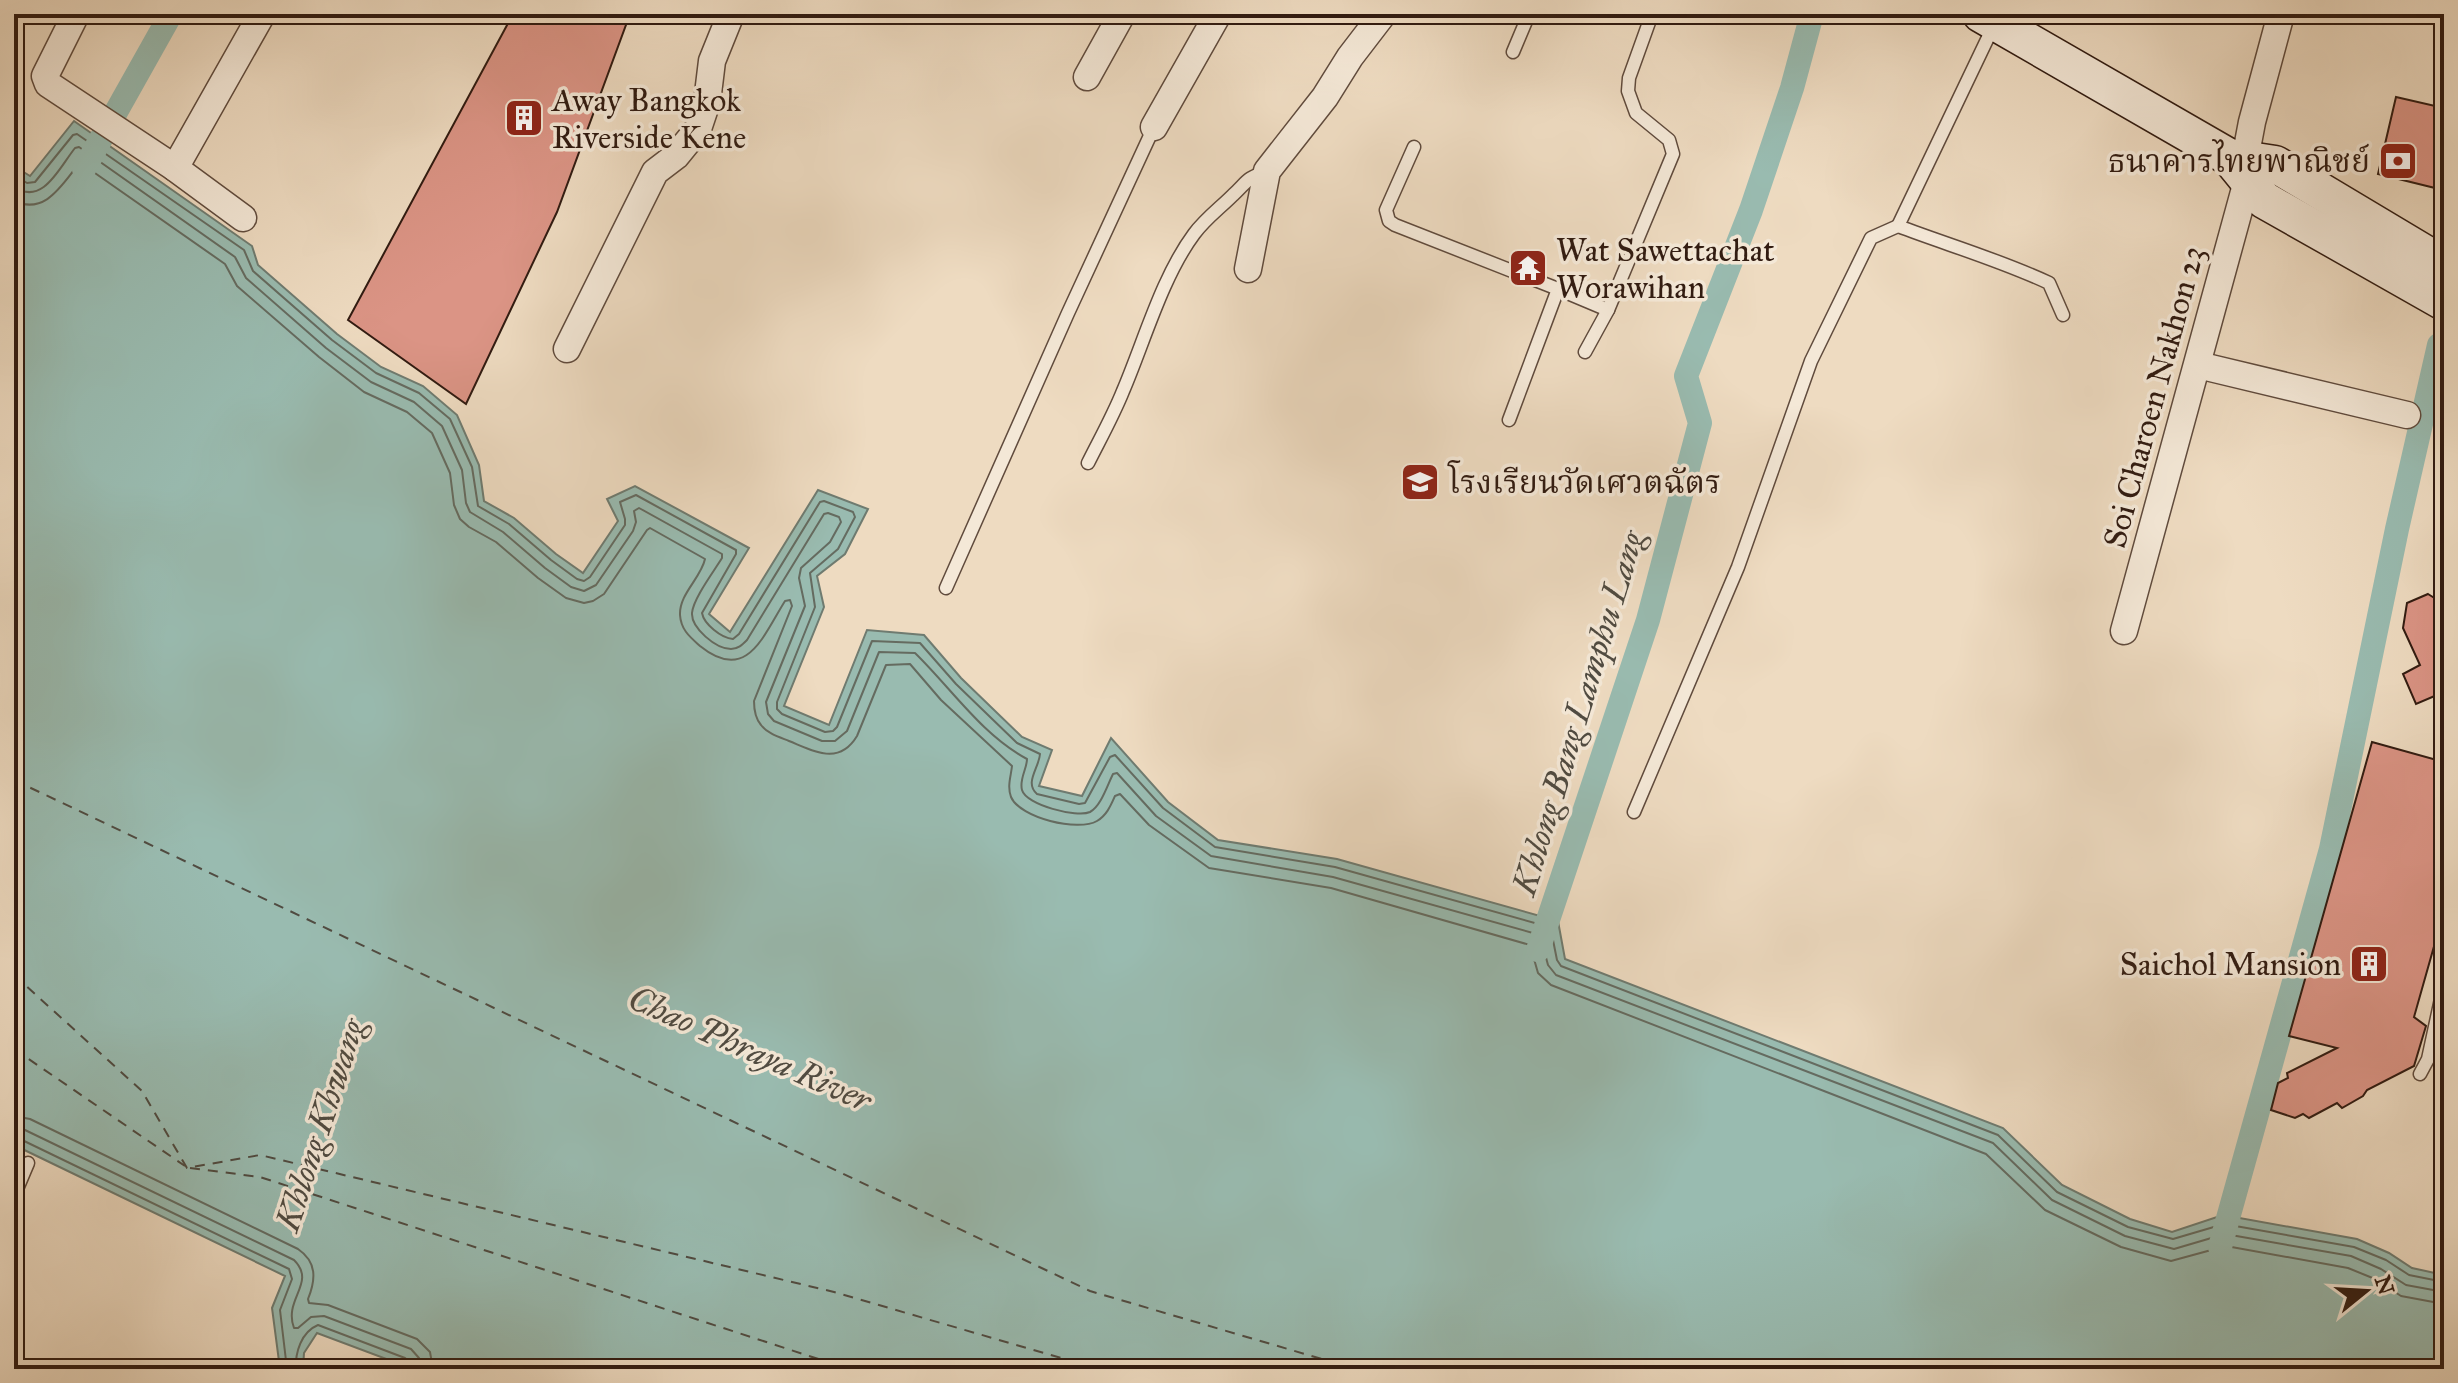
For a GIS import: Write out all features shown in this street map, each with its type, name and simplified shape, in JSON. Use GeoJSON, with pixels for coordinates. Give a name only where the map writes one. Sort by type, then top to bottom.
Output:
{"type":"FeatureCollection","features":[{"type":"Feature","properties":{"kind":"main road"},"geometry":{"type":"LineString","coordinates":[[1988,18],[2240,166],[2264,200],[2444,302]]}},
{"type":"Feature","properties":{"kind":"main road"},"geometry":{"type":"LineString","coordinates":[[2240,166],[2275,164],[2444,265]]}},
{"type":"Feature","properties":{"kind":"street"},"geometry":{"type":"LineString","coordinates":[[76,14],[45,76],[48,84],[175,168],[243,218]]}},
{"type":"Feature","properties":{"kind":"street"},"geometry":{"type":"LineString","coordinates":[[175,168],[262,14]]}},
{"type":"Feature","properties":{"kind":"street"},"geometry":{"type":"LineString","coordinates":[[567,349],[655,172],[676,156],[698,129],[707,102],[712,61],[731,14]]}},
{"type":"Feature","properties":{"kind":"street"},"geometry":{"type":"LineString","coordinates":[[1087,77],[1122,14]]}},
{"type":"Feature","properties":{"kind":"street"},"geometry":{"type":"LineString","coordinates":[[1154,127],[1218,14]]}},
{"type":"Feature","properties":{"kind":"street"},"geometry":{"type":"LineString","coordinates":[[1248,269],[1267,171],[1325,97],[1350,57],[1383,14]]}},
{"type":"Feature","properties":{"kind":"street","name":"Soi Charoen Nakhon 23"},"geometry":{"type":"LineString","coordinates":[[2124,631],[2198,365],[2240,166],[2281,14]]}},
{"type":"Feature","properties":{"kind":"street"},"geometry":{"type":"LineString","coordinates":[[2198,365],[2407,415]]}},
{"type":"Feature","properties":{"kind":"lane"},"geometry":{"type":"LineString","coordinates":[[1513,52],[1529,14]]}},
{"type":"Feature","properties":{"kind":"lane"},"geometry":{"type":"LineString","coordinates":[[1585,352],[1608,310],[1673,154],[1669,140],[1636,113],[1628,91],[1629,78],[1652,14]]}},
{"type":"Feature","properties":{"kind":"lane"},"geometry":{"type":"LineString","coordinates":[[1634,812],[1738,567],[1811,361],[1871,238],[1898,226],[1988,18]]}},
{"type":"Feature","properties":{"kind":"lane"},"geometry":{"type":"LineString","coordinates":[[946,588],[1154,127]]}},
{"type":"Feature","properties":{"kind":"lane"},"geometry":{"type":"LineString","coordinates":[[1414,147],[1386,210],[1389,221],[1608,310]]}},
{"type":"Feature","properties":{"kind":"lane"},"geometry":{"type":"LineString","coordinates":[[1088,463],[1122,394],[1159,301],[1188,243],[1248,178],[1267,171]]}},
{"type":"Feature","properties":{"kind":"lane"},"geometry":{"type":"LineString","coordinates":[[1898,226],[2016,267],[2049,283],[2063,315]]}},
{"type":"Feature","properties":{"kind":"lane"},"geometry":{"type":"LineString","coordinates":[[1509,420],[1558,289]]}},
{"type":"Feature","properties":{"kind":"lane"},"geometry":{"type":"LineString","coordinates":[[2420,1074],[2428,1059],[2444,985]]}},
{"type":"Feature","properties":{"kind":"lane"},"geometry":{"type":"LineString","coordinates":[[14,1196],[28,1163]]}},
{"type":"Feature","properties":{"kind":"water"},"geometry":{"type":"Polygon","coordinates":[[[74,121],[252,246],[258,265],[337,334],[381,367],[423,386],[457,415],[479,465],[484,501],[514,518],[583,573],[618,521],[607,499],[635,486],[749,548],[709,614],[730,632],[818,490],[868,509],[845,554],[817,576],[824,607],[784,706],[829,725],[867,630],[924,635],[961,678],[1022,737],[1052,750],[1039,786],[1082,796],[1111,738],[1168,802],[1218,840],[1337,859],[1558,921],[1565,959],[2003,1128],[2062,1185],[2130,1219],[2172,1232],[2223,1215],[2357,1239],[2389,1253],[2412,1268],[2444,1275],[2444,1369],[413,1369],[317,1333],[304,1353],[303,1369],[280,1369],[272,1308],[285,1276],[14,1145],[14,166],[30,176],[74,121]]]}},
{"type":"Feature","properties":{"kind":"building","name":"Away Bangkok Riverside Kene"},"geometry":{"type":"Polygon","coordinates":[[[513,14],[630,14],[557,212],[466,404],[348,320],[513,14]]]}},
{"type":"Feature","properties":{"kind":"building"},"geometry":{"type":"Polygon","coordinates":[[[2396,97],[2444,108],[2444,151],[2435,188],[2378,174],[2396,97]]]}},
{"type":"Feature","properties":{"kind":"building"},"geometry":{"type":"Polygon","coordinates":[[[2428,594],[2444,604],[2444,692],[2416,704],[2403,674],[2420,665],[2403,628],[2407,603],[2428,594]]]}},
{"type":"Feature","properties":{"kind":"building","name":"Saichol Mansion"},"geometry":{"type":"Polygon","coordinates":[[[2372,742],[2444,762],[2444,911],[2414,1017],[2426,1026],[2414,1066],[2367,1090],[2363,1096],[2342,1108],[2337,1103],[2309,1118],[2303,1114],[2295,1118],[2271,1110],[2278,1083],[2288,1078],[2287,1073],[2337,1048],[2289,1036],[2372,742]]]}},
{"type":"Feature","properties":{"kind":"waterway"},"geometry":{"type":"LineString","coordinates":[[84,169],[171,14]]}},
{"type":"Feature","properties":{"kind":"waterway","name":"Khlong Bang Lamphu Lang"},"geometry":{"type":"LineString","coordinates":[[1538,950],[1648,620],[1700,423],[1686,376],[1751,210],[1792,88],[1812,14]]}},
{"type":"Feature","properties":{"kind":"waterway"},"geometry":{"type":"LineString","coordinates":[[2220,1247],[2331,849],[2397,529],[2439,345]]}},
{"type":"Feature","properties":{"kind":"ferry route"},"geometry":{"type":"LineString","coordinates":[[14,780],[1090,1291],[1356,1369]]}},
{"type":"Feature","properties":{"kind":"ferry route"},"geometry":{"type":"LineString","coordinates":[[14,975],[142,1091],[187,1168],[260,1155],[834,1292],[1099,1369]]}},
{"type":"Feature","properties":{"kind":"ferry route"},"geometry":{"type":"LineString","coordinates":[[14,1049],[185,1166]]}},
{"type":"Feature","properties":{"kind":"ferry route"},"geometry":{"type":"LineString","coordinates":[[190,1168],[260,1177],[849,1369]]}},
{"type":"Feature","properties":{"kind":"place","name":"Away Bangkok Riverside Kene"},"geometry":{"type":"Point","coordinates":[524,118]}},
{"type":"Feature","properties":{"kind":"place","name":"ธนาคารไทยพาณิชย์"},"geometry":{"type":"Point","coordinates":[2398,161]}},
{"type":"Feature","properties":{"kind":"place","name":"Wat Sawettachat Worawihan"},"geometry":{"type":"Point","coordinates":[1528,268]}},
{"type":"Feature","properties":{"kind":"place","name":"โรงเรียนวัดเศวตฉัตร"},"geometry":{"type":"Point","coordinates":[1420,482]}},
{"type":"Feature","properties":{"kind":"place","name":"Saichol Mansion"},"geometry":{"type":"Point","coordinates":[2369,964]}},
{"type":"Feature","properties":{"kind":"water label","name":"Chao Phraya River"},"geometry":{"type":"Point","coordinates":[750,1049]}},
{"type":"Feature","properties":{"kind":"water label","name":"Khlong Khwang"},"geometry":{"type":"Point","coordinates":[320,1125]}}]}
